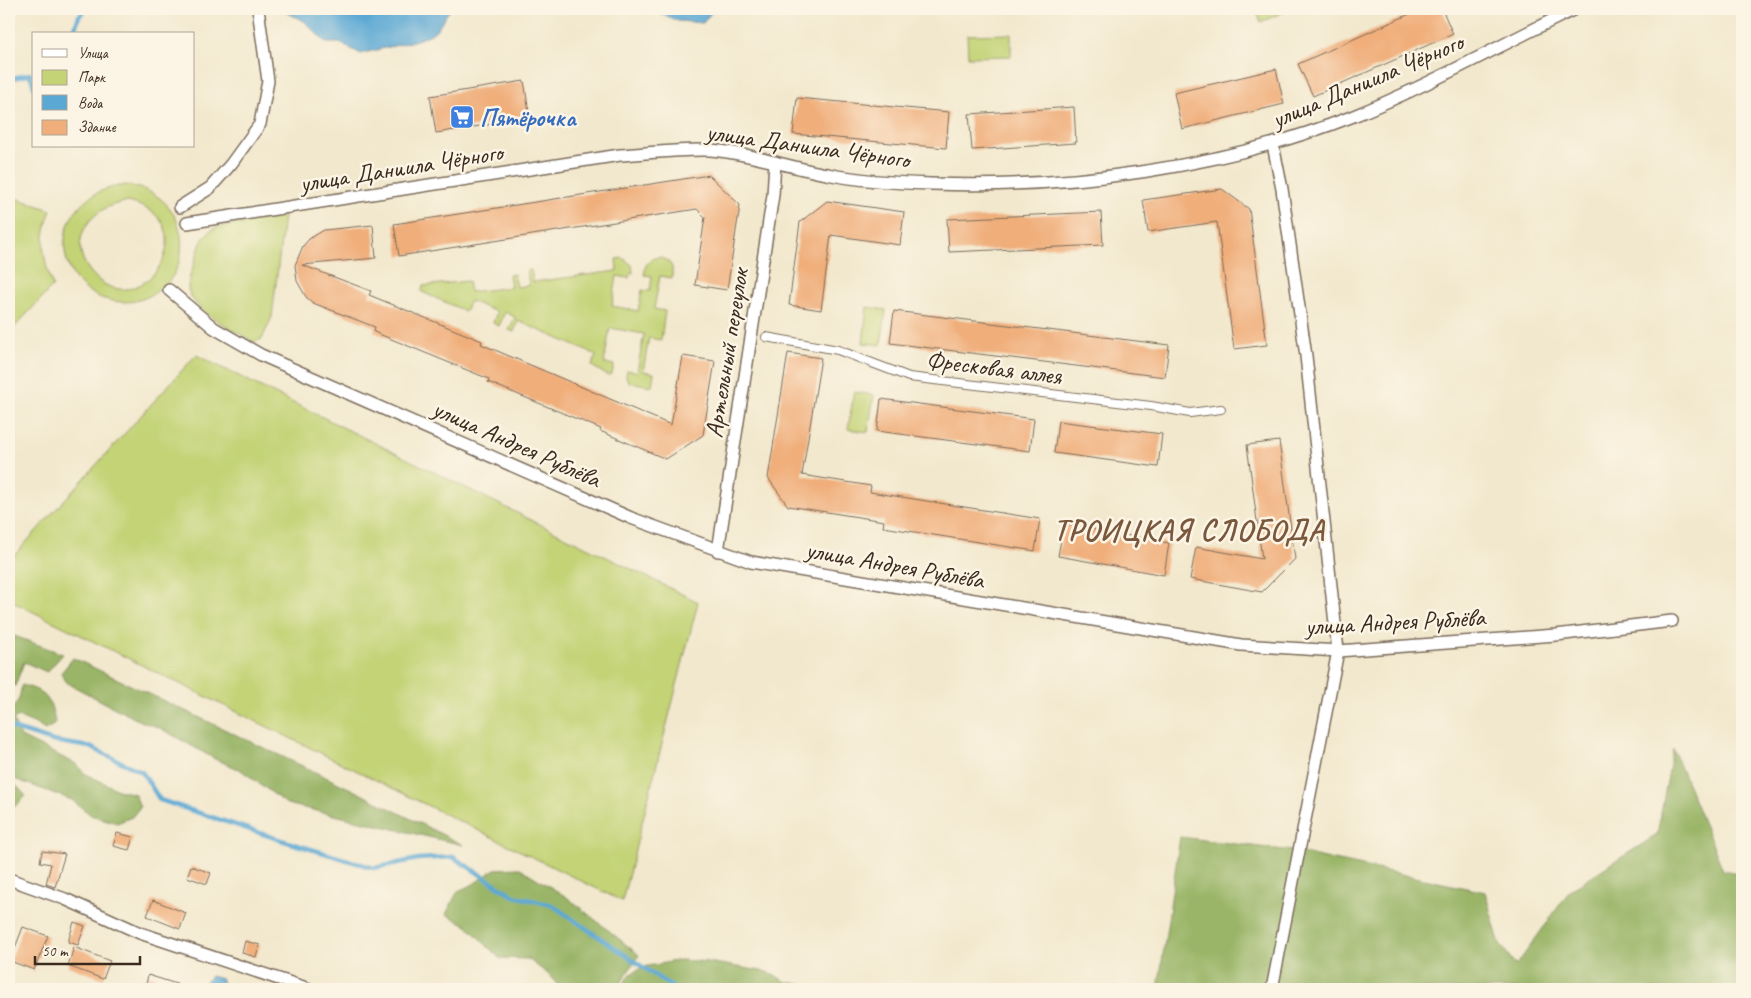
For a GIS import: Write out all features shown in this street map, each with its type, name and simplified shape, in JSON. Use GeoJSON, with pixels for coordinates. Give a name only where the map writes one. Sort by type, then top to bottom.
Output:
{"type":"FeatureCollection","features":[{"type":"Feature","properties":{"kind":"street"},"geometry":{"type":"LineString","coordinates":[[180,207],[210,188],[231,164],[260,124],[268,81],[258,9]]}},
{"type":"Feature","properties":{"kind":"street","name":"улица Даниила Чёрного"},"geometry":{"type":"LineString","coordinates":[[187,223],[620,156],[708,150],[746,155],[828,175],[929,184],[990,184],[1120,175],[1272,145],[1351,117],[1424,84],[1575,9]]}},
{"type":"Feature","properties":{"kind":"street"},"geometry":{"type":"LineString","coordinates":[[1272,145],[1282,189],[1306,356],[1338,651],[1272,989]]}},
{"type":"Feature","properties":{"kind":"street","name":"Артельный переулок"},"geometry":{"type":"LineString","coordinates":[[718,551],[773,196],[775,162]]}},
{"type":"Feature","properties":{"kind":"street","name":"улица Андрея Рублёва"},"geometry":{"type":"LineString","coordinates":[[169,290],[214,328],[261,355],[631,518],[751,562],[1241,645],[1338,651],[1556,635],[1672,622]]}},
{"type":"Feature","properties":{"kind":"street","name":"Фресковая аллея"},"geometry":{"type":"LineString","coordinates":[[766,337],[838,350],[909,377],[1151,406],[1190,413],[1222,409]]}},
{"type":"Feature","properties":{"kind":"street"},"geometry":{"type":"LineString","coordinates":[[9,879],[65,899],[140,933],[310,989]]}},
{"type":"Feature","properties":{"kind":"green space"},"geometry":{"type":"Polygon","coordinates":[[[1255,9],[1291,9],[1261,22],[1255,9]]]}},
{"type":"Feature","properties":{"kind":"green space"},"geometry":{"type":"Polygon","coordinates":[[[1011,34],[1011,56],[968,57],[967,35],[1011,34]]]}},
{"type":"Feature","properties":{"kind":"green space"},"geometry":{"type":"Polygon","coordinates":[[[126,185],[138,187],[155,195],[165,203],[178,223],[181,247],[176,271],[169,281],[154,294],[129,302],[97,296],[79,283],[68,265],[65,245],[69,224],[80,206],[99,192],[126,185]],[[127,202],[115,204],[103,209],[87,225],[82,235],[80,246],[83,258],[89,270],[108,286],[128,289],[146,281],[159,266],[167,248],[165,229],[153,212],[127,202]]]}},
{"type":"Feature","properties":{"kind":"green space"},"geometry":{"type":"Polygon","coordinates":[[[9,196],[51,210],[45,230],[44,248],[46,266],[53,286],[9,333],[9,196]]]}},
{"type":"Feature","properties":{"kind":"green space"},"geometry":{"type":"Polygon","coordinates":[[[284,216],[272,317],[262,339],[254,342],[214,319],[196,304],[190,295],[189,281],[200,245],[212,230],[217,227],[284,216]]]}},
{"type":"Feature","properties":{"kind":"green space"},"geometry":{"type":"Polygon","coordinates":[[[660,257],[669,262],[672,267],[672,278],[660,276],[654,309],[665,311],[661,340],[649,338],[643,371],[654,373],[652,386],[629,382],[626,377],[627,370],[637,372],[644,334],[610,328],[604,363],[614,365],[612,374],[608,376],[592,366],[596,355],[518,321],[514,332],[509,330],[515,317],[505,312],[499,326],[493,323],[497,312],[470,301],[465,311],[422,292],[423,286],[468,281],[470,292],[511,287],[509,275],[514,274],[517,287],[529,285],[527,271],[531,270],[533,282],[617,271],[616,259],[623,258],[632,265],[633,273],[630,273],[629,278],[617,276],[612,306],[638,311],[642,290],[650,291],[652,276],[644,275],[646,265],[654,258],[660,257]]]}},
{"type":"Feature","properties":{"kind":"green space"},"geometry":{"type":"Polygon","coordinates":[[[867,307],[886,310],[881,345],[863,343],[867,307]]]}},
{"type":"Feature","properties":{"kind":"green space"},"geometry":{"type":"Polygon","coordinates":[[[196,355],[698,602],[622,901],[9,600],[9,561],[196,355]]]}},
{"type":"Feature","properties":{"kind":"green space"},"geometry":{"type":"Polygon","coordinates":[[[854,392],[874,395],[868,432],[848,429],[854,392]]]}},
{"type":"Feature","properties":{"kind":"green space"},"geometry":{"type":"Polygon","coordinates":[[[9,634],[63,654],[47,672],[24,662],[15,686],[9,684],[9,634]]]}},
{"type":"Feature","properties":{"kind":"green space"},"geometry":{"type":"Polygon","coordinates":[[[73,658],[351,789],[463,845],[287,804],[241,770],[215,759],[160,728],[138,720],[67,683],[61,673],[73,658]]]}},
{"type":"Feature","properties":{"kind":"green space"},"geometry":{"type":"Polygon","coordinates":[[[22,685],[37,690],[46,698],[50,703],[55,724],[45,730],[19,717],[13,720],[21,737],[76,764],[84,773],[118,790],[135,794],[140,807],[132,817],[117,823],[91,815],[72,800],[9,777],[9,713],[19,699],[22,685]]]}},
{"type":"Feature","properties":{"kind":"green space"},"geometry":{"type":"Polygon","coordinates":[[[1673,749],[1723,870],[1742,874],[1742,989],[1158,989],[1180,837],[1292,851],[1485,892],[1499,942],[1516,966],[1571,889],[1657,835],[1673,749]]]}},
{"type":"Feature","properties":{"kind":"green space"},"geometry":{"type":"Polygon","coordinates":[[[9,778],[26,796],[14,807],[9,802],[9,778]]]}},
{"type":"Feature","properties":{"kind":"green space"},"geometry":{"type":"Polygon","coordinates":[[[520,868],[568,898],[639,955],[617,989],[561,989],[548,974],[528,959],[499,958],[466,925],[446,914],[458,891],[472,885],[495,869],[520,868]]]}},
{"type":"Feature","properties":{"kind":"green space"},"geometry":{"type":"Polygon","coordinates":[[[681,960],[708,962],[767,972],[787,982],[831,989],[621,989],[629,975],[643,967],[681,960]]]}},
{"type":"Feature","properties":{"kind":"water"},"geometry":{"type":"Polygon","coordinates":[[[279,9],[451,9],[437,29],[429,35],[411,42],[361,54],[340,43],[326,43],[304,21],[279,9]]]}},
{"type":"Feature","properties":{"kind":"water"},"geometry":{"type":"Polygon","coordinates":[[[650,9],[714,9],[703,23],[678,21],[650,9]]]}},
{"type":"Feature","properties":{"kind":"water"},"geometry":{"type":"Polygon","coordinates":[[[211,976],[222,979],[223,989],[204,989],[205,982],[211,976]]]}},
{"type":"Feature","properties":{"kind":"building"},"geometry":{"type":"Polygon","coordinates":[[[1421,9],[1442,9],[1453,34],[1313,96],[1298,64],[1421,9]]]}},
{"type":"Feature","properties":{"kind":"building"},"geometry":{"type":"Polygon","coordinates":[[[1276,69],[1284,104],[1182,129],[1174,93],[1276,69]]]}},
{"type":"Feature","properties":{"kind":"building"},"geometry":{"type":"Polygon","coordinates":[[[524,81],[530,118],[436,133],[430,96],[524,81]]]}},
{"type":"Feature","properties":{"kind":"building"},"geometry":{"type":"Polygon","coordinates":[[[797,98],[949,112],[946,148],[793,134],[797,98]]]}},
{"type":"Feature","properties":{"kind":"building"},"geometry":{"type":"Polygon","coordinates":[[[1074,107],[1076,143],[972,150],[969,114],[1074,107]]]}},
{"type":"Feature","properties":{"kind":"building"},"geometry":{"type":"Polygon","coordinates":[[[709,175],[740,205],[727,290],[695,285],[705,217],[697,209],[399,256],[394,224],[709,175]]]}},
{"type":"Feature","properties":{"kind":"building"},"geometry":{"type":"Polygon","coordinates":[[[1222,189],[1249,209],[1267,345],[1234,349],[1217,222],[1148,232],[1143,200],[1222,189]]]}},
{"type":"Feature","properties":{"kind":"building"},"geometry":{"type":"Polygon","coordinates":[[[827,201],[904,212],[900,245],[831,235],[821,310],[789,305],[800,222],[827,201]]]}},
{"type":"Feature","properties":{"kind":"building"},"geometry":{"type":"Polygon","coordinates":[[[1101,212],[1103,245],[949,252],[947,219],[1101,212]]]}},
{"type":"Feature","properties":{"kind":"building"},"geometry":{"type":"Polygon","coordinates":[[[373,225],[376,258],[302,265],[371,291],[369,295],[482,341],[481,344],[671,425],[683,356],[715,361],[703,435],[666,459],[600,431],[601,429],[488,382],[489,379],[374,332],[375,327],[313,303],[306,297],[297,281],[295,265],[303,246],[309,239],[324,230],[373,225]]]}},
{"type":"Feature","properties":{"kind":"building"},"geometry":{"type":"Polygon","coordinates":[[[894,311],[1169,345],[1165,377],[890,343],[894,311]]]}},
{"type":"Feature","properties":{"kind":"building"},"geometry":{"type":"Polygon","coordinates":[[[788,353],[821,358],[802,475],[871,486],[870,492],[1040,519],[1035,551],[883,527],[884,521],[788,506],[768,478],[788,353]]]}},
{"type":"Feature","properties":{"kind":"building"},"geometry":{"type":"Polygon","coordinates":[[[881,399],[1034,419],[1030,451],[877,431],[881,399]]]}},
{"type":"Feature","properties":{"kind":"building"},"geometry":{"type":"Polygon","coordinates":[[[1058,421],[1162,434],[1158,467],[1054,453],[1058,421]]]}},
{"type":"Feature","properties":{"kind":"building"},"geometry":{"type":"Polygon","coordinates":[[[1279,441],[1295,559],[1262,592],[1190,579],[1196,547],[1262,559],[1247,445],[1279,441]]]}},
{"type":"Feature","properties":{"kind":"building"},"geometry":{"type":"Polygon","coordinates":[[[1064,524],[1169,543],[1164,575],[1058,556],[1064,524]]]}},
{"type":"Feature","properties":{"kind":"building"},"geometry":{"type":"Polygon","coordinates":[[[117,833],[133,837],[129,850],[113,846],[117,833]]]}},
{"type":"Feature","properties":{"kind":"building"},"geometry":{"type":"Polygon","coordinates":[[[42,851],[65,854],[55,887],[46,884],[51,864],[40,862],[42,851]]]}},
{"type":"Feature","properties":{"kind":"building"},"geometry":{"type":"Polygon","coordinates":[[[191,866],[211,873],[207,884],[187,877],[191,866]]]}},
{"type":"Feature","properties":{"kind":"building"},"geometry":{"type":"Polygon","coordinates":[[[153,900],[186,913],[180,929],[147,916],[153,900]]]}},
{"type":"Feature","properties":{"kind":"building"},"geometry":{"type":"Polygon","coordinates":[[[74,922],[85,926],[78,945],[68,942],[74,922]]]}},
{"type":"Feature","properties":{"kind":"building"},"geometry":{"type":"Polygon","coordinates":[[[23,927],[48,936],[34,970],[10,961],[23,927]]]}},
{"type":"Feature","properties":{"kind":"building"},"geometry":{"type":"Polygon","coordinates":[[[245,941],[260,945],[256,957],[242,953],[245,941]]]}},
{"type":"Feature","properties":{"kind":"building"},"geometry":{"type":"Polygon","coordinates":[[[74,947],[110,961],[103,979],[68,966],[74,947]]]}},
{"type":"Feature","properties":{"kind":"building"},"geometry":{"type":"Polygon","coordinates":[[[148,975],[186,987],[185,989],[145,989],[148,975]]]}},
{"type":"Feature","properties":{"kind":"waterway"},"geometry":{"type":"LineString","coordinates":[[74,32],[79,16],[86,9]]}},
{"type":"Feature","properties":{"kind":"waterway"},"geometry":{"type":"LineString","coordinates":[[9,79],[30,74],[32,80]]}},
{"type":"Feature","properties":{"kind":"waterway"},"geometry":{"type":"LineString","coordinates":[[9,727],[53,741],[90,747],[142,772],[160,800],[374,868],[418,859],[453,857],[514,896],[552,905],[675,989]]}},
{"type":"Feature","properties":{"kind":"place","name":"Пятёрочка"},"geometry":{"type":"Point","coordinates":[462,117]}},
{"type":"Feature","properties":{"kind":"district","name":"ТРОИЦКАЯ СЛОБОДА"},"geometry":{"type":"Point","coordinates":[1189,530]}}]}
